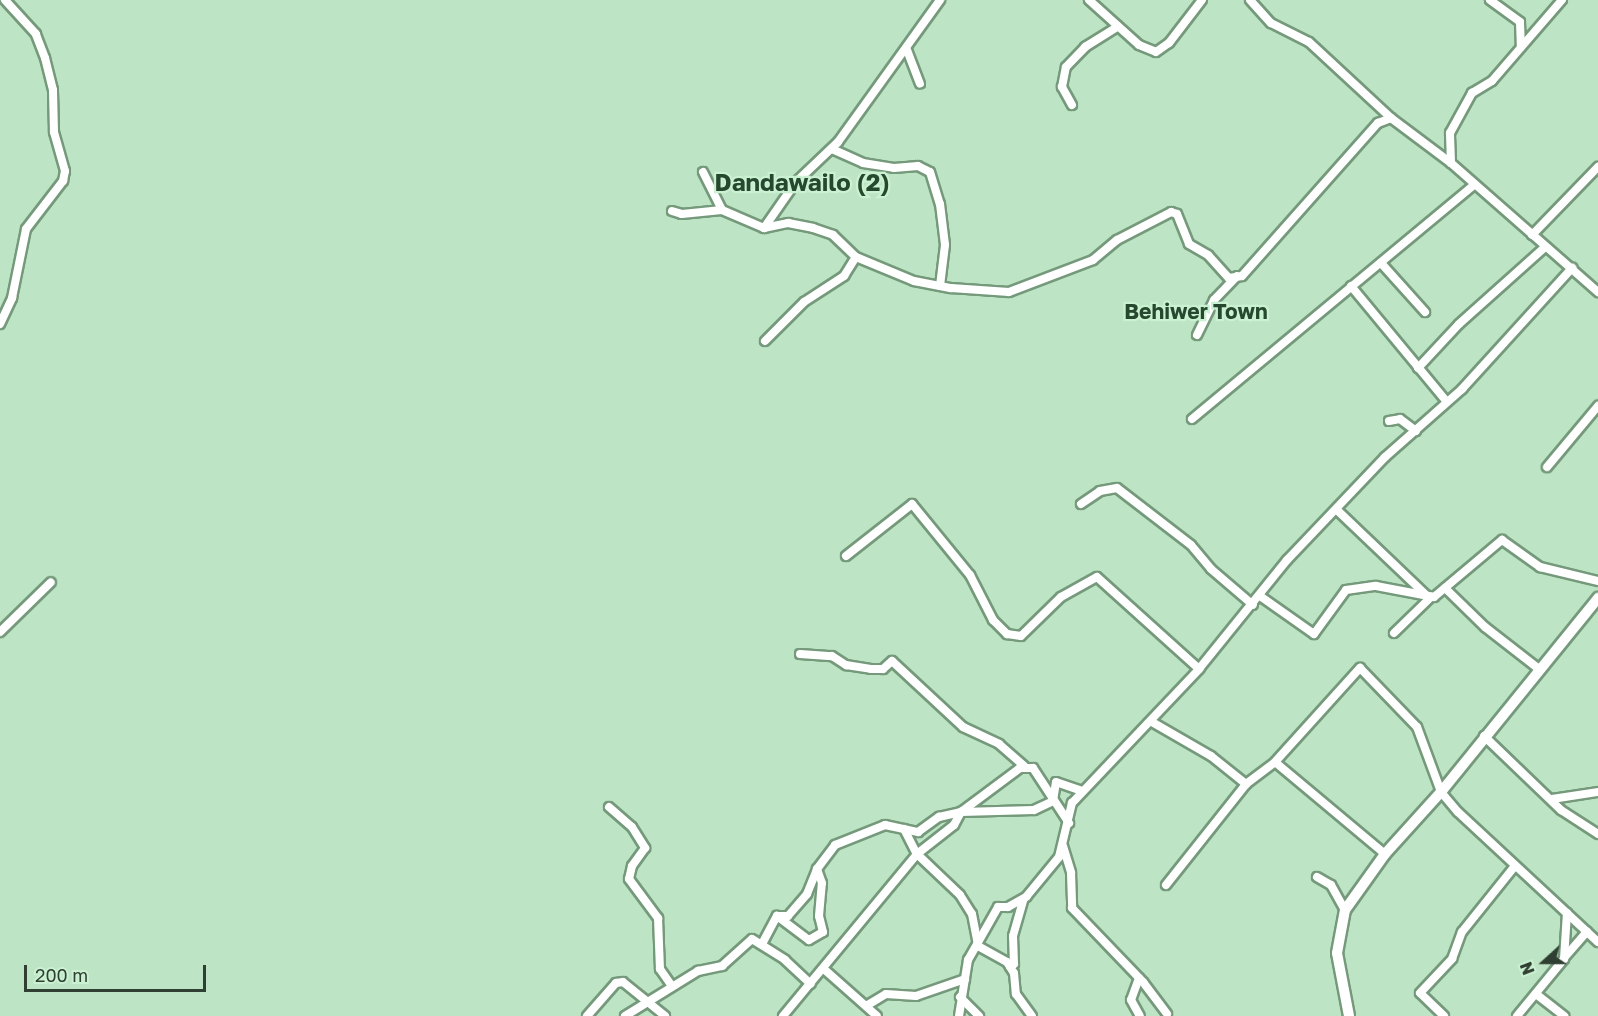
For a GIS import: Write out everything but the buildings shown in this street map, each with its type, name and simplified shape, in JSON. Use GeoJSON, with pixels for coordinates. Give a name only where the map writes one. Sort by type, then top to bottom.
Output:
{"type":"FeatureCollection","features":[{"type":"Feature","properties":{"kind":"main road"},"geometry":{"type":"LineString","coordinates":[[1349,1016],[1337,953],[1345,910],[1385,854],[1441,792],[1484,736],[1598,598]]}},
{"type":"Feature","properties":{"kind":"street"},"geometry":{"type":"LineString","coordinates":[[0,324],[12,298],[26,229],[63,181],[64,171],[54,132],[53,90],[45,58],[36,34],[5,0]]}},
{"type":"Feature","properties":{"kind":"street"},"geometry":{"type":"LineString","coordinates":[[764,228],[796,182],[832,149],[907,50],[929,12],[940,0]]}},
{"type":"Feature","properties":{"kind":"street"},"geometry":{"type":"LineString","coordinates":[[1089,0],[1139,45],[1156,52],[1169,43],[1202,0]]}},
{"type":"Feature","properties":{"kind":"street"},"geometry":{"type":"LineString","coordinates":[[1250,0],[1271,23],[1310,42],[1391,118],[1451,163],[1544,248],[1572,268],[1598,292]]}},
{"type":"Feature","properties":{"kind":"street"},"geometry":{"type":"LineString","coordinates":[[1490,0],[1520,22],[1521,48]]}},
{"type":"Feature","properties":{"kind":"street"},"geometry":{"type":"LineString","coordinates":[[1451,163],[1450,133],[1472,93],[1492,81],[1562,0]]}},
{"type":"Feature","properties":{"kind":"street"},"geometry":{"type":"LineString","coordinates":[[1072,105],[1062,87],[1066,67],[1085,47],[1118,26]]}},
{"type":"Feature","properties":{"kind":"street"},"geometry":{"type":"LineString","coordinates":[[907,50],[920,84]]}},
{"type":"Feature","properties":{"kind":"street"},"geometry":{"type":"LineString","coordinates":[[1197,335],[1214,300],[1237,276],[1260,258],[1378,123],[1391,118]]}},
{"type":"Feature","properties":{"kind":"street"},"geometry":{"type":"LineString","coordinates":[[832,149],[863,163],[894,168],[918,166],[930,172],[940,204],[945,245],[940,286]]}},
{"type":"Feature","properties":{"kind":"street"},"geometry":{"type":"LineString","coordinates":[[1532,235],[1598,167]]}},
{"type":"Feature","properties":{"kind":"street"},"geometry":{"type":"LineString","coordinates":[[703,172],[722,210]]}},
{"type":"Feature","properties":{"kind":"street"},"geometry":{"type":"LineString","coordinates":[[1192,419],[1474,185]]}},
{"type":"Feature","properties":{"kind":"street"},"geometry":{"type":"LineString","coordinates":[[672,211],[682,214],[722,210],[764,228],[788,223],[813,228],[833,235],[856,257],[914,281],[940,286],[1009,292],[1034,285],[1093,260],[1117,240],[1171,212],[1177,214],[1189,244],[1208,255],[1229,278],[1237,276]]}},
{"type":"Feature","properties":{"kind":"street"},"geometry":{"type":"LineString","coordinates":[[1418,368],[1459,324],[1544,248]]}},
{"type":"Feature","properties":{"kind":"street"},"geometry":{"type":"LineString","coordinates":[[765,341],[804,302],[844,276],[856,257]]}},
{"type":"Feature","properties":{"kind":"street"},"geometry":{"type":"LineString","coordinates":[[1381,263],[1425,312]]}},
{"type":"Feature","properties":{"kind":"street"},"geometry":{"type":"LineString","coordinates":[[959,1016],[960,997],[967,979],[968,960],[978,946],[998,907],[1008,908],[1023,900],[1059,857],[1072,803],[1152,722],[1199,669],[1253,605],[1287,560],[1385,457],[1462,389],[1572,268]]}},
{"type":"Feature","properties":{"kind":"street"},"geometry":{"type":"LineString","coordinates":[[1351,286],[1446,401]]}},
{"type":"Feature","properties":{"kind":"street"},"geometry":{"type":"LineString","coordinates":[[1547,467],[1598,406]]}},
{"type":"Feature","properties":{"kind":"street"},"geometry":{"type":"LineString","coordinates":[[1389,421],[1400,419],[1416,431]]}},
{"type":"Feature","properties":{"kind":"street"},"geometry":{"type":"LineString","coordinates":[[1081,504],[1108,488],[1117,488],[1191,545],[1210,569],[1253,605]]}},
{"type":"Feature","properties":{"kind":"street"},"geometry":{"type":"LineString","coordinates":[[846,556],[912,504],[970,575],[993,620],[1007,634],[1021,636],[1061,597],[1097,577],[1199,669]]}},
{"type":"Feature","properties":{"kind":"street"},"geometry":{"type":"LineString","coordinates":[[1337,510],[1429,596]]}},
{"type":"Feature","properties":{"kind":"street"},"geometry":{"type":"LineString","coordinates":[[1394,633],[1429,596],[1445,588],[1502,540],[1540,567],[1598,581]]}},
{"type":"Feature","properties":{"kind":"street"},"geometry":{"type":"LineString","coordinates":[[0,632],[51,582]]}},
{"type":"Feature","properties":{"kind":"street"},"geometry":{"type":"LineString","coordinates":[[1260,596],[1311,634],[1346,590],[1376,586],[1429,596]]}},
{"type":"Feature","properties":{"kind":"street"},"geometry":{"type":"LineString","coordinates":[[1445,588],[1485,627],[1539,669]]}},
{"type":"Feature","properties":{"kind":"street"},"geometry":{"type":"LineString","coordinates":[[800,654],[832,656],[846,664],[871,669],[883,669],[892,662],[963,727],[999,744],[1024,766],[1034,768],[1069,823]]}},
{"type":"Feature","properties":{"kind":"street"},"geometry":{"type":"LineString","coordinates":[[1166,885],[1246,784],[1275,762],[1360,668],[1417,727],[1441,792],[1514,867],[1598,942]]}},
{"type":"Feature","properties":{"kind":"street"},"geometry":{"type":"LineString","coordinates":[[1152,722],[1211,756],[1246,784]]}},
{"type":"Feature","properties":{"kind":"street"},"geometry":{"type":"LineString","coordinates":[[1484,736],[1569,816],[1598,834]]}},
{"type":"Feature","properties":{"kind":"street"},"geometry":{"type":"LineString","coordinates":[[1275,762],[1385,854]]}},
{"type":"Feature","properties":{"kind":"street"},"geometry":{"type":"LineString","coordinates":[[783,1016],[825,970],[874,902],[917,854],[954,825],[961,812],[1024,766]]}},
{"type":"Feature","properties":{"kind":"street"},"geometry":{"type":"LineString","coordinates":[[1053,801],[1056,782],[1082,791]]}},
{"type":"Feature","properties":{"kind":"street"},"geometry":{"type":"LineString","coordinates":[[1552,799],[1598,792]]}},
{"type":"Feature","properties":{"kind":"street"},"geometry":{"type":"LineString","coordinates":[[777,916],[788,916],[807,894],[817,869],[835,845],[885,825],[918,832],[939,817],[961,812],[1034,810],[1053,801]]}},
{"type":"Feature","properties":{"kind":"street"},"geometry":{"type":"LineString","coordinates":[[609,807],[632,827],[645,848],[632,866],[629,879],[658,918],[660,969],[672,986]]}},
{"type":"Feature","properties":{"kind":"street"},"geometry":{"type":"LineString","coordinates":[[904,829],[917,854],[966,904],[978,930],[978,946]]}},
{"type":"Feature","properties":{"kind":"street"},"geometry":{"type":"LineString","coordinates":[[1063,846],[1071,873],[1072,908],[1139,978],[1167,1014]]}},
{"type":"Feature","properties":{"kind":"street"},"geometry":{"type":"LineString","coordinates":[[1444,1016],[1420,993],[1452,959],[1462,932],[1514,867]]}},
{"type":"Feature","properties":{"kind":"street"},"geometry":{"type":"LineString","coordinates":[[777,916],[809,940],[824,932],[819,916],[822,883],[817,869]]}},
{"type":"Feature","properties":{"kind":"street"},"geometry":{"type":"LineString","coordinates":[[1317,876],[1331,885],[1345,910]]}},
{"type":"Feature","properties":{"kind":"street"},"geometry":{"type":"LineString","coordinates":[[1010,968],[1014,964],[1013,936],[1023,900]]}},
{"type":"Feature","properties":{"kind":"street"},"geometry":{"type":"LineString","coordinates":[[1564,959],[1567,913]]}},
{"type":"Feature","properties":{"kind":"street"},"geometry":{"type":"LineString","coordinates":[[762,944],[777,916]]}},
{"type":"Feature","properties":{"kind":"street"},"geometry":{"type":"LineString","coordinates":[[1517,1016],[1587,932]]}},
{"type":"Feature","properties":{"kind":"street"},"geometry":{"type":"LineString","coordinates":[[625,1016],[650,1003],[672,986],[698,971],[722,966],[752,939],[796,969],[811,984]]}},
{"type":"Feature","properties":{"kind":"street"},"geometry":{"type":"LineString","coordinates":[[978,946],[998,956],[1010,968],[1016,994],[1032,1016]]}},
{"type":"Feature","properties":{"kind":"street"},"geometry":{"type":"LineString","coordinates":[[825,970],[877,1016]]}},
{"type":"Feature","properties":{"kind":"street"},"geometry":{"type":"LineString","coordinates":[[1139,978],[1131,1000],[1140,1016]]}},
{"type":"Feature","properties":{"kind":"street"},"geometry":{"type":"LineString","coordinates":[[866,1006],[886,994],[916,996],[967,979]]}},
{"type":"Feature","properties":{"kind":"street"},"geometry":{"type":"LineString","coordinates":[[587,1016],[616,983],[631,986],[665,1016]]}},
{"type":"Feature","properties":{"kind":"street"},"geometry":{"type":"LineString","coordinates":[[1536,994],[1564,1016]]}},
{"type":"Feature","properties":{"kind":"street"},"geometry":{"type":"LineString","coordinates":[[960,997],[979,1016]]}},
{"type":"Feature","properties":{"kind":"district","name":"Dandawailo (2)"},"geometry":{"type":"Point","coordinates":[802,182]}},
{"type":"Feature","properties":{"kind":"district","name":"Behiwer Town"},"geometry":{"type":"Point","coordinates":[1196,311]}}]}
